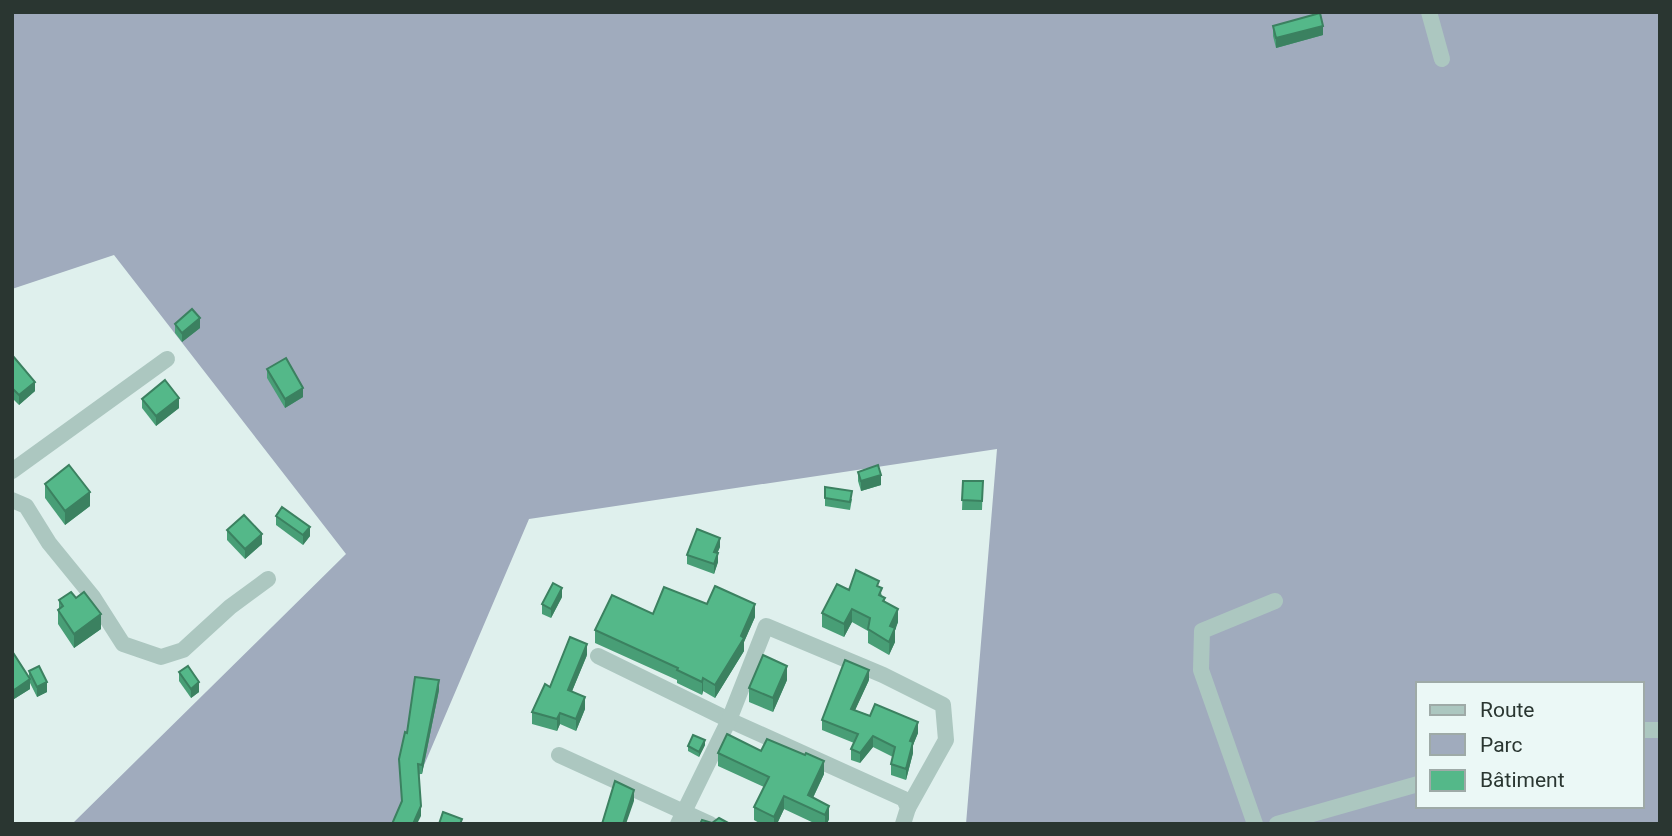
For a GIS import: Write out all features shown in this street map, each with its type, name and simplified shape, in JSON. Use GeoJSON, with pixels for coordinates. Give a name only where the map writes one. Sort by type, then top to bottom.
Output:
{"type":"FeatureCollection","features":[{"type":"Feature","properties":{"kind":"street"},"geometry":{"type":"LineString","coordinates":[[1429,12],[1442,59]]}},
{"type":"Feature","properties":{"kind":"street"},"geometry":{"type":"LineString","coordinates":[[12,471],[167,359]]}},
{"type":"Feature","properties":{"kind":"street"},"geometry":{"type":"LineString","coordinates":[[12,500],[26,506],[49,543],[93,597],[123,644],[161,657],[183,650],[230,607],[268,579]]}},
{"type":"Feature","properties":{"kind":"street"},"geometry":{"type":"LineString","coordinates":[[1255,824],[1201,670],[1202,631],[1275,601]]}},
{"type":"Feature","properties":{"kind":"street"},"geometry":{"type":"LineString","coordinates":[[681,818],[729,720],[766,626],[883,675],[943,705],[946,740],[906,816]]}},
{"type":"Feature","properties":{"kind":"street"},"geometry":{"type":"LineString","coordinates":[[598,656],[729,720],[904,799],[906,816]]}},
{"type":"Feature","properties":{"kind":"street"},"geometry":{"type":"LineString","coordinates":[[559,755],[681,818],[710,824]]}},
{"type":"Feature","properties":{"kind":"street"},"geometry":{"type":"LineString","coordinates":[[1278,824],[1416,785]]}},
{"type":"Feature","properties":{"kind":"green space"},"geometry":{"type":"Polygon","coordinates":[[[12,12],[1660,12],[1660,824],[966,824],[997,449],[529,519],[399,824],[72,824],[346,554],[114,255],[12,289],[12,12]]]}},
{"type":"Feature","properties":{"kind":"building"},"geometry":{"type":"Polygon","coordinates":[[[1320,13],[1323,26],[1276,38],[1273,26],[1320,13]]]}},
{"type":"Feature","properties":{"kind":"building"},"geometry":{"type":"Polygon","coordinates":[[[192,309],[200,318],[182,333],[175,324],[192,309]]]}},
{"type":"Feature","properties":{"kind":"building"},"geometry":{"type":"Polygon","coordinates":[[[12,356],[35,382],[19,395],[12,388],[12,356]]]}},
{"type":"Feature","properties":{"kind":"building"},"geometry":{"type":"Polygon","coordinates":[[[286,358],[303,388],[285,399],[267,369],[286,358]]]}},
{"type":"Feature","properties":{"kind":"building"},"geometry":{"type":"Polygon","coordinates":[[[165,380],[179,398],[156,416],[142,399],[165,380]]]}},
{"type":"Feature","properties":{"kind":"building"},"geometry":{"type":"Polygon","coordinates":[[[69,465],[90,492],[65,511],[45,484],[69,465]]]}},
{"type":"Feature","properties":{"kind":"building"},"geometry":{"type":"Polygon","coordinates":[[[878,465],[881,475],[861,481],[858,472],[878,465]]]}},
{"type":"Feature","properties":{"kind":"building"},"geometry":{"type":"Polygon","coordinates":[[[963,481],[983,481],[982,501],[962,500],[963,481]]]}},
{"type":"Feature","properties":{"kind":"building"},"geometry":{"type":"Polygon","coordinates":[[[825,487],[852,491],[850,502],[825,498],[825,487]]]}},
{"type":"Feature","properties":{"kind":"building"},"geometry":{"type":"Polygon","coordinates":[[[282,507],[310,527],[303,535],[276,516],[282,507]]]}},
{"type":"Feature","properties":{"kind":"building"},"geometry":{"type":"Polygon","coordinates":[[[244,515],[262,534],[245,549],[227,530],[244,515]]]}},
{"type":"Feature","properties":{"kind":"building"},"geometry":{"type":"Polygon","coordinates":[[[697,529],[720,538],[714,552],[718,553],[714,564],[687,555],[697,529]]]}},
{"type":"Feature","properties":{"kind":"building"},"geometry":{"type":"Polygon","coordinates":[[[856,570],[879,581],[877,586],[882,588],[879,595],[885,598],[883,601],[898,609],[890,626],[895,628],[889,642],[868,629],[870,618],[852,609],[844,624],[822,613],[837,584],[849,590],[856,570]]]}},
{"type":"Feature","properties":{"kind":"building"},"geometry":{"type":"Polygon","coordinates":[[[553,583],[562,588],[551,609],[542,604],[553,583]]]}},
{"type":"Feature","properties":{"kind":"building"},"geometry":{"type":"Polygon","coordinates":[[[715,586],[755,604],[741,636],[744,638],[715,685],[703,678],[702,682],[677,670],[678,668],[595,630],[612,595],[653,614],[664,587],[707,604],[715,586]]]}},
{"type":"Feature","properties":{"kind":"building"},"geometry":{"type":"Polygon","coordinates":[[[71,592],[76,598],[84,592],[101,614],[74,634],[58,610],[63,606],[59,600],[71,592]]]}},
{"type":"Feature","properties":{"kind":"building"},"geometry":{"type":"Polygon","coordinates":[[[570,637],[587,644],[568,690],[585,697],[576,719],[560,713],[557,719],[532,712],[545,684],[550,687],[570,637]]]}},
{"type":"Feature","properties":{"kind":"building"},"geometry":{"type":"Polygon","coordinates":[[[12,651],[30,679],[14,690],[12,687],[12,651]]]}},
{"type":"Feature","properties":{"kind":"building"},"geometry":{"type":"Polygon","coordinates":[[[763,655],[787,666],[773,698],[749,688],[763,655]]]}},
{"type":"Feature","properties":{"kind":"building"},"geometry":{"type":"Polygon","coordinates":[[[845,660],[869,670],[851,709],[870,716],[875,704],[918,722],[910,741],[913,742],[906,769],[891,764],[895,747],[873,736],[860,753],[851,749],[858,734],[822,720],[845,660]]]}},
{"type":"Feature","properties":{"kind":"building"},"geometry":{"type":"Polygon","coordinates":[[[39,666],[47,682],[37,687],[29,671],[39,666]]]}},
{"type":"Feature","properties":{"kind":"building"},"geometry":{"type":"Polygon","coordinates":[[[188,666],[199,682],[191,689],[179,672],[188,666]]]}},
{"type":"Feature","properties":{"kind":"building"},"geometry":{"type":"Polygon","coordinates":[[[415,677],[439,680],[422,765],[418,764],[421,806],[413,824],[392,824],[402,801],[399,759],[405,732],[407,733],[415,677]]]}},
{"type":"Feature","properties":{"kind":"building"},"geometry":{"type":"Polygon","coordinates":[[[727,734],[761,751],[767,739],[824,761],[808,795],[829,806],[825,815],[784,796],[774,817],[754,807],[769,777],[718,753],[727,734]]]}},
{"type":"Feature","properties":{"kind":"building"},"geometry":{"type":"Polygon","coordinates":[[[693,735],[705,740],[699,752],[688,746],[693,735]]]}},
{"type":"Feature","properties":{"kind":"building"},"geometry":{"type":"Polygon","coordinates":[[[615,781],[634,790],[623,824],[602,824],[615,781]]]}},
{"type":"Feature","properties":{"kind":"building"},"geometry":{"type":"Polygon","coordinates":[[[443,812],[462,819],[460,824],[439,824],[443,812]]]}},
{"type":"Feature","properties":{"kind":"building"},"geometry":{"type":"Polygon","coordinates":[[[719,818],[730,824],[700,824],[702,820],[712,823],[719,818]]]}}]}
